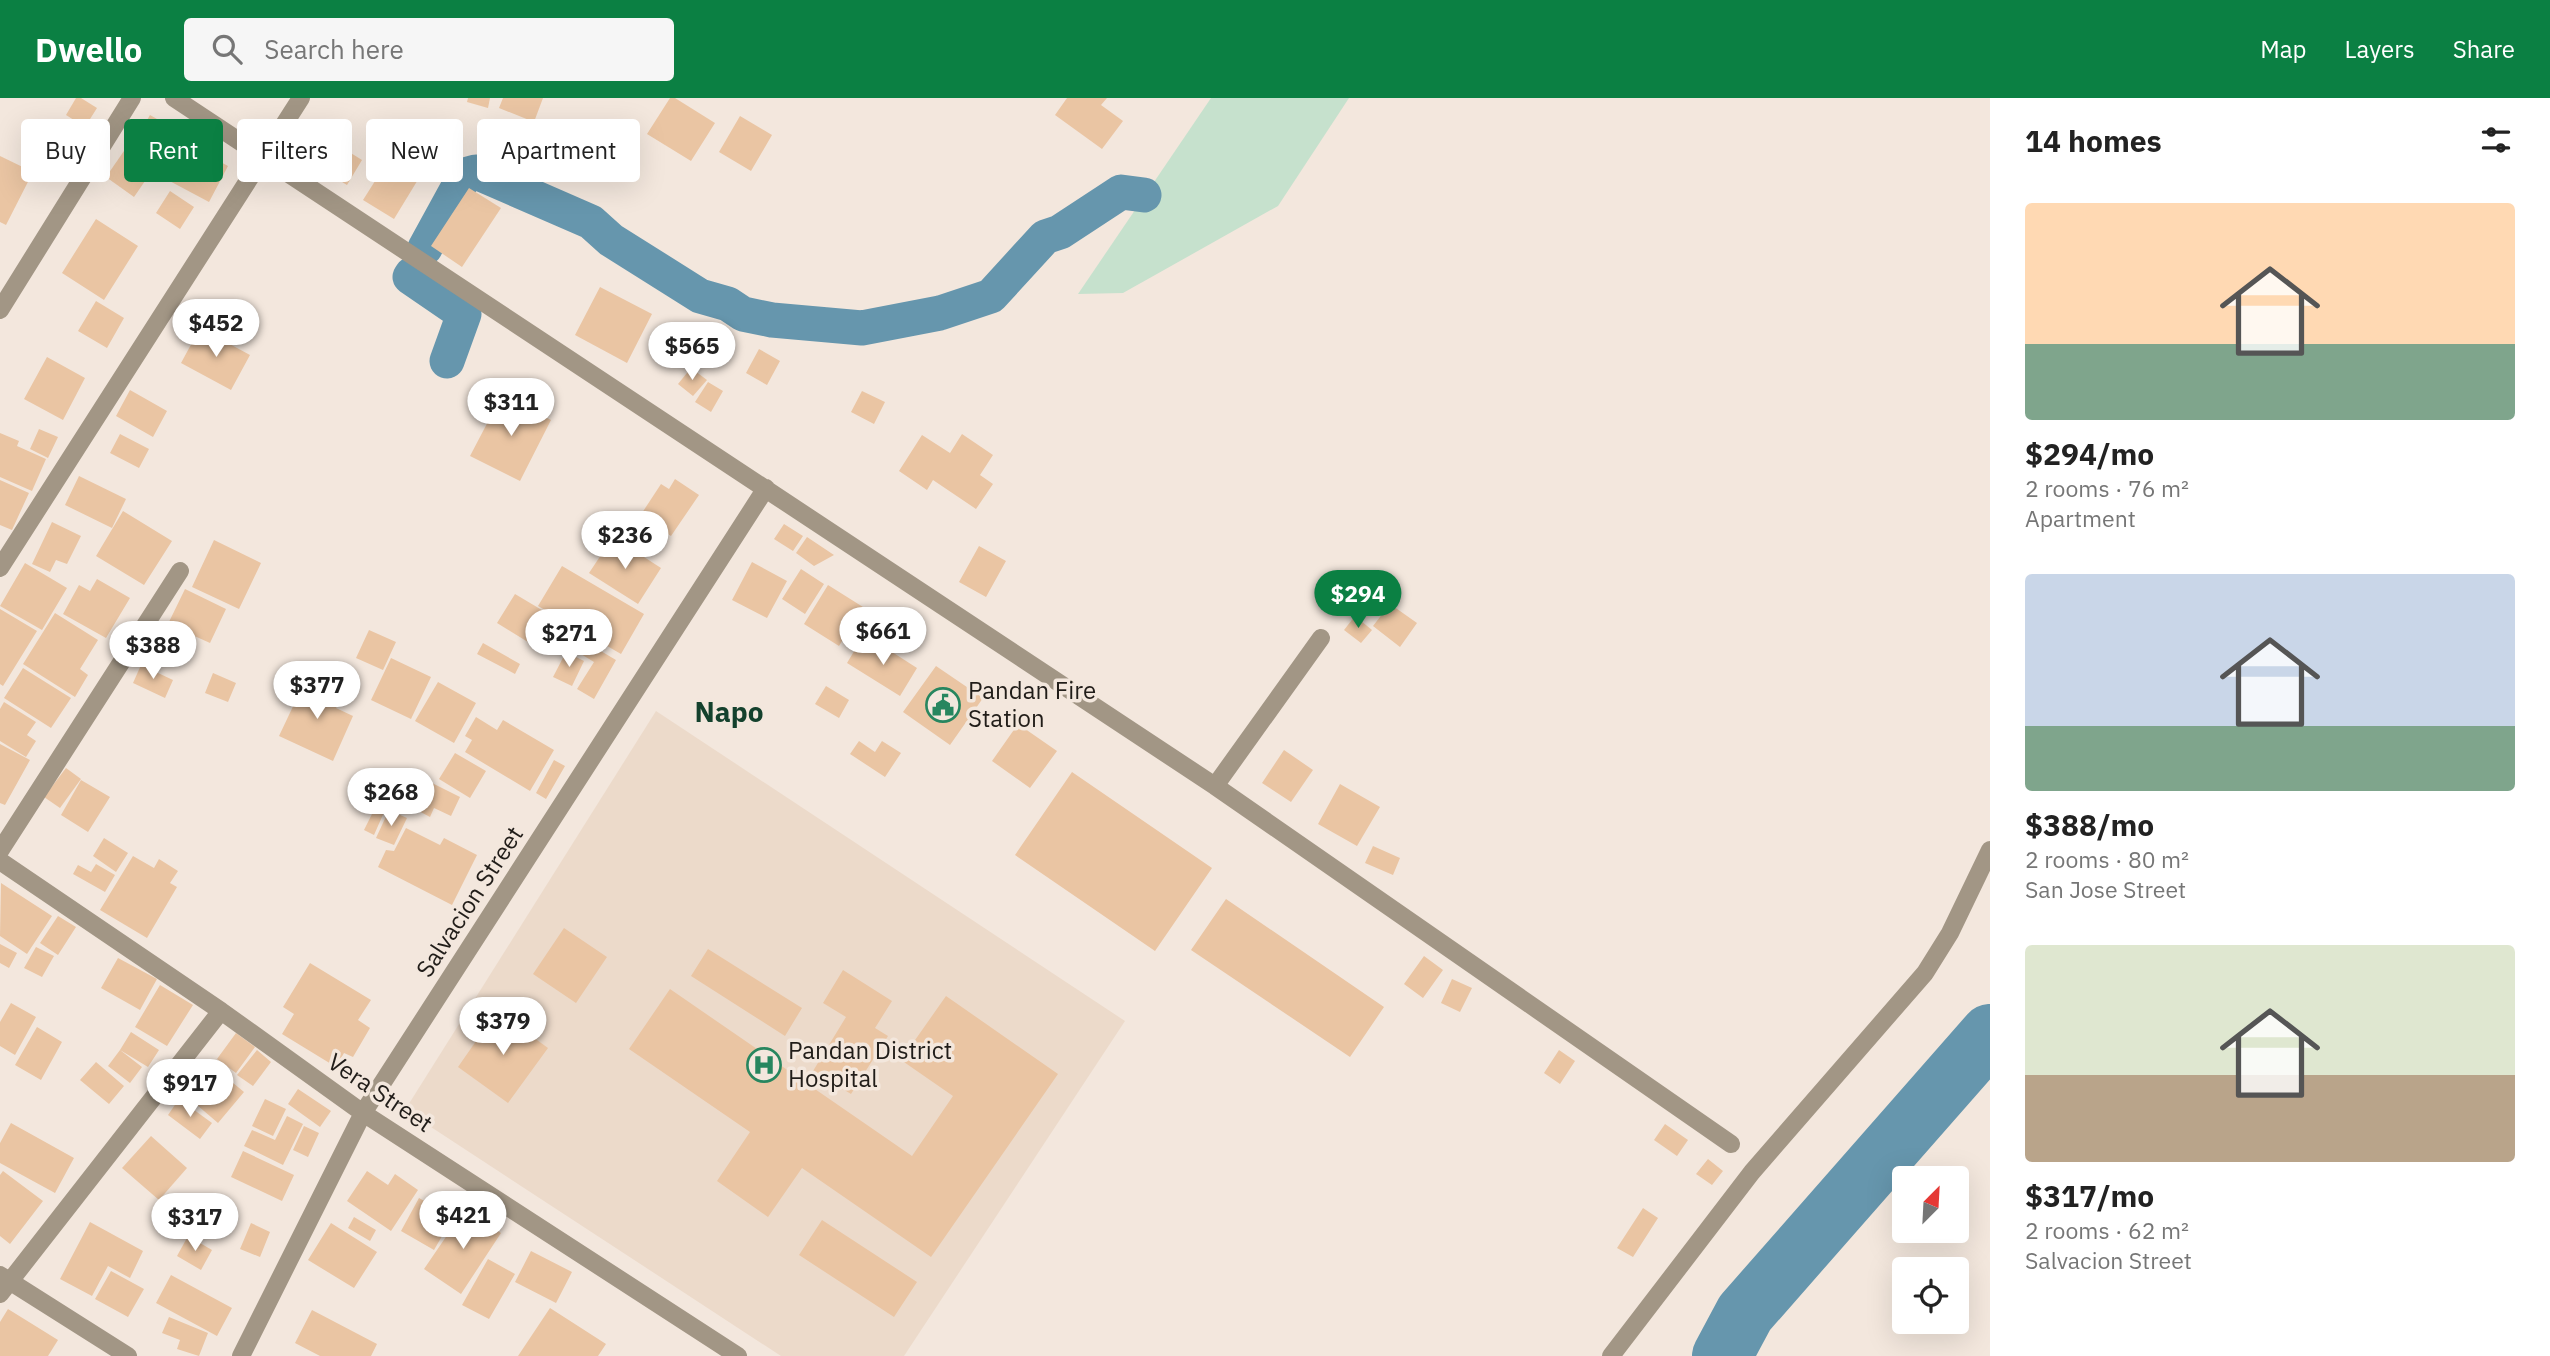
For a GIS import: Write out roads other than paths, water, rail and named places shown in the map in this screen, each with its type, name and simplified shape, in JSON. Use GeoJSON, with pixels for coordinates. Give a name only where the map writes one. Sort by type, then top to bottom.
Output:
{"type":"FeatureCollection","features":[{"type":"Feature","properties":{"kind":"street"},"geometry":{"type":"LineString","coordinates":[[0,310],[132,98]]}},
{"type":"Feature","properties":{"kind":"street"},"geometry":{"type":"LineString","coordinates":[[174,98],[237,138]]}},
{"type":"Feature","properties":{"kind":"street"},"geometry":{"type":"LineString","coordinates":[[287,119],[301,98]]}},
{"type":"Feature","properties":{"kind":"street"},"geometry":{"type":"LineString","coordinates":[[0,568],[247,182]]}},
{"type":"Feature","properties":{"kind":"street"},"geometry":{"type":"LineString","coordinates":[[305,182],[1215,786],[1731,1144]]}},
{"type":"Feature","properties":{"kind":"street","name":"Salvacion Street"},"geometry":{"type":"LineString","coordinates":[[241,1356],[363,1113],[766,488]]}},
{"type":"Feature","properties":{"kind":"street"},"geometry":{"type":"LineString","coordinates":[[0,850],[180,571]]}},
{"type":"Feature","properties":{"kind":"street"},"geometry":{"type":"LineString","coordinates":[[1215,786],[1321,638]]}},
{"type":"Feature","properties":{"kind":"street"},"geometry":{"type":"LineString","coordinates":[[1611,1356],[1752,1172],[1925,973],[1950,933],[1990,850]]}},
{"type":"Feature","properties":{"kind":"street","name":"Vera Street"},"geometry":{"type":"LineString","coordinates":[[0,861],[221,1011],[363,1113],[738,1356]]}},
{"type":"Feature","properties":{"kind":"street"},"geometry":{"type":"LineString","coordinates":[[128,1356],[4,1284],[221,1011]]}},
{"type":"Feature","properties":{"kind":"waterway"},"geometry":{"type":"LineString","coordinates":[[425,248],[465,175],[476,172],[591,222],[611,240],[700,296],[728,304],[743,314],[772,320],[862,328],[940,313],[991,296],[1045,237],[1060,232],[1121,192],[1144,195]]}},
{"type":"Feature","properties":{"kind":"waterway"},"geometry":{"type":"LineString","coordinates":[[412,274],[410,277],[464,314],[447,361]]}},
{"type":"Feature","properties":{"kind":"waterway"},"geometry":{"type":"LineString","coordinates":[[1722,1356],[1745,1313],[1990,1034]]}},
{"type":"Feature","properties":{"kind":"place","name":"Pandan Fire Station"},"geometry":{"type":"Point","coordinates":[943,705]}},
{"type":"Feature","properties":{"kind":"place","name":"Pandan District Hospital"},"geometry":{"type":"Point","coordinates":[764,1065]}},
{"type":"Feature","properties":{"kind":"district","name":"Napo"},"geometry":{"type":"Point","coordinates":[729,712]}}]}
